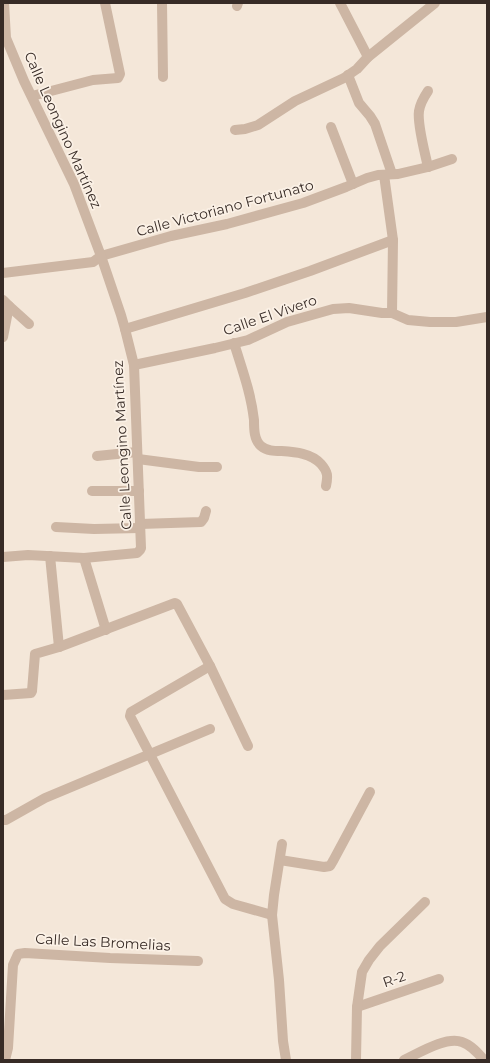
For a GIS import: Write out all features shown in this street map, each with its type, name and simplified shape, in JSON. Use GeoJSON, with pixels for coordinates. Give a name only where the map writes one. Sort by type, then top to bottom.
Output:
{"type":"FeatureCollection","features":[{"type":"Feature","properties":{"kind":"street","name":"Calle Leongino Martínez"},"geometry":{"type":"LineString","coordinates":[[4,3],[6,38],[74,184],[121,315],[134,366],[141,548],[137,552],[84,558]]}},
{"type":"Feature","properties":{"kind":"street"},"geometry":{"type":"LineString","coordinates":[[32,96],[94,80],[118,78],[120,74],[105,3]]}},
{"type":"Feature","properties":{"kind":"street"},"geometry":{"type":"LineString","coordinates":[[162,3],[163,77]]}},
{"type":"Feature","properties":{"kind":"street"},"geometry":{"type":"LineString","coordinates":[[340,3],[368,57]]}},
{"type":"Feature","properties":{"kind":"street"},"geometry":{"type":"LineString","coordinates":[[235,130],[258,125],[295,101],[348,75],[435,3]]}},
{"type":"Feature","properties":{"kind":"street"},"geometry":{"type":"LineString","coordinates":[[348,75],[359,102],[375,124],[388,175],[393,240],[392,313]]}},
{"type":"Feature","properties":{"kind":"street"},"geometry":{"type":"LineString","coordinates":[[428,91],[419,112],[419,123],[428,167]]}},
{"type":"Feature","properties":{"kind":"street"},"geometry":{"type":"LineString","coordinates":[[331,128],[353,184]]}},
{"type":"Feature","properties":{"kind":"street","name":"Calle Victoriano Fortunato"},"geometry":{"type":"LineString","coordinates":[[3,273],[93,262],[101,256],[171,236],[227,224],[303,203],[366,178],[398,174],[428,167],[452,159]]}},
{"type":"Feature","properties":{"kind":"street"},"geometry":{"type":"LineString","coordinates":[[125,329],[245,293],[310,271],[393,240]]}},
{"type":"Feature","properties":{"kind":"street"},"geometry":{"type":"LineString","coordinates":[[6,303],[28,324]]}},
{"type":"Feature","properties":{"kind":"street"},"geometry":{"type":"LineString","coordinates":[[3,337],[6,303]]}},
{"type":"Feature","properties":{"kind":"street","name":"Calle El Vivero"},"geometry":{"type":"LineString","coordinates":[[134,366],[248,340],[287,322],[333,309],[349,308],[392,313],[408,320],[430,322],[456,322],[487,317]]}},
{"type":"Feature","properties":{"kind":"street"},"geometry":{"type":"LineString","coordinates":[[234,344],[246,380],[252,406],[255,438],[260,446],[268,450],[307,455],[318,461],[326,470],[326,486]]}},
{"type":"Feature","properties":{"kind":"street"},"geometry":{"type":"LineString","coordinates":[[97,456],[137,456],[199,467],[217,467]]}},
{"type":"Feature","properties":{"kind":"street"},"geometry":{"type":"LineString","coordinates":[[92,491],[139,491]]}},
{"type":"Feature","properties":{"kind":"street"},"geometry":{"type":"LineString","coordinates":[[56,527],[94,529],[201,522],[206,511]]}},
{"type":"Feature","properties":{"kind":"street"},"geometry":{"type":"LineString","coordinates":[[3,557],[28,555],[84,558],[106,630]]}},
{"type":"Feature","properties":{"kind":"street"},"geometry":{"type":"LineString","coordinates":[[50,556],[59,647]]}},
{"type":"Feature","properties":{"kind":"street"},"geometry":{"type":"LineString","coordinates":[[3,695],[31,693],[35,654],[106,630],[175,603],[178,604],[210,666],[248,746]]}},
{"type":"Feature","properties":{"kind":"street"},"geometry":{"type":"LineString","coordinates":[[210,666],[131,712],[130,716],[225,899],[233,904],[272,915]]}},
{"type":"Feature","properties":{"kind":"street"},"geometry":{"type":"LineString","coordinates":[[3,820],[6,820],[45,798],[210,729]]}},
{"type":"Feature","properties":{"kind":"street"},"geometry":{"type":"LineString","coordinates":[[280,860],[324,867],[330,866],[370,792]]}},
{"type":"Feature","properties":{"kind":"street"},"geometry":{"type":"LineString","coordinates":[[282,844],[272,915],[286,1060]]}},
{"type":"Feature","properties":{"kind":"street"},"geometry":{"type":"LineString","coordinates":[[356,1060],[357,1007],[362,972],[380,946],[425,902]]}},
{"type":"Feature","properties":{"kind":"street","name":"Calle Las Bromelias"},"geometry":{"type":"LineString","coordinates":[[5,1060],[8,1048],[13,964],[18,954],[25,953],[198,961]]}},
{"type":"Feature","properties":{"kind":"street","name":"R-2"},"geometry":{"type":"LineString","coordinates":[[357,1007],[439,979]]}},
{"type":"Feature","properties":{"kind":"street"},"geometry":{"type":"LineString","coordinates":[[404,1060],[433,1046],[452,1040],[462,1042],[472,1047],[484,1060]]}}]}
